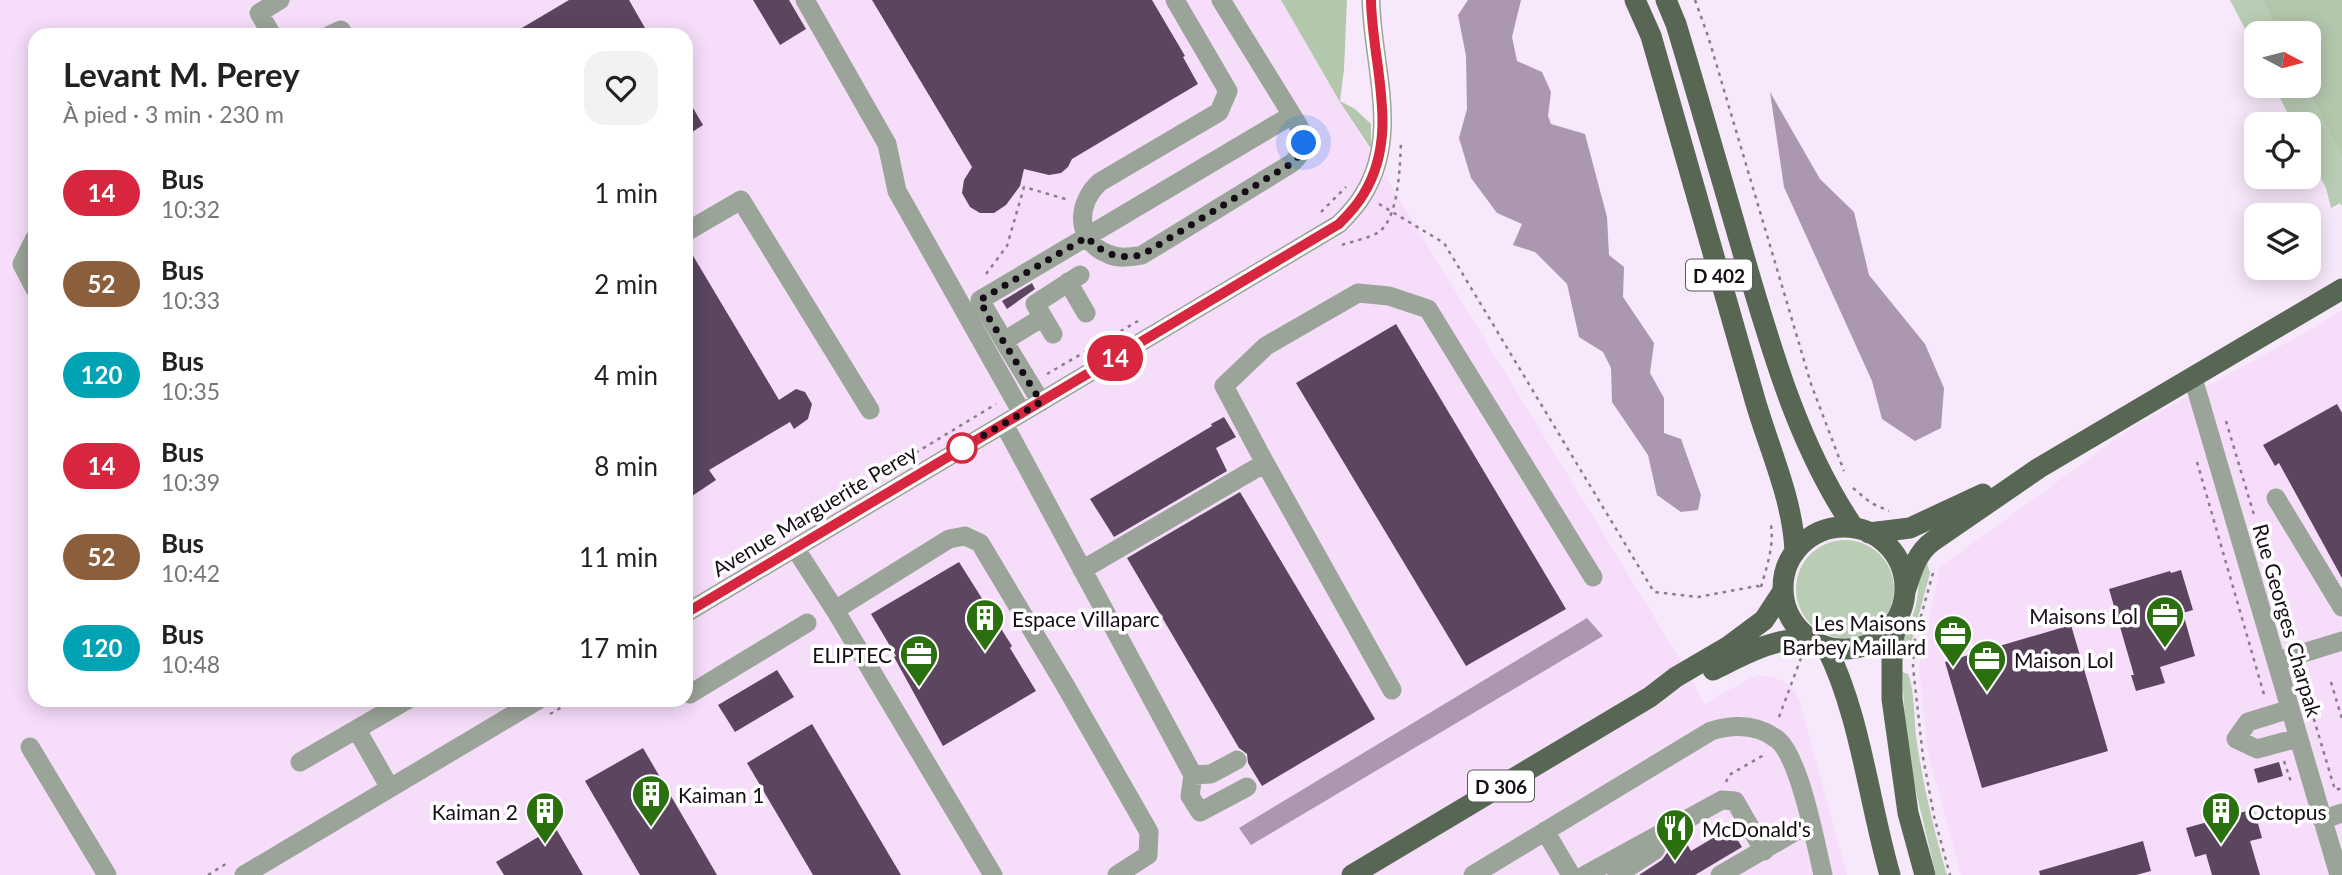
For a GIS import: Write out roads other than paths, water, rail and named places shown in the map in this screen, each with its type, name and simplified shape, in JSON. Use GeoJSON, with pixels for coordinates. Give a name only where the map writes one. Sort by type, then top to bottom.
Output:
{"type":"FeatureCollection","features":[{"type":"Feature","properties":{"kind":"main road","name":"D 402"},"geometry":{"type":"LineString","coordinates":[[1635,0],[1651,36],[1755,403],[1783,484],[1794,537],[1794,552]]}},
{"type":"Feature","properties":{"kind":"main road","name":"D 402"},"geometry":{"type":"LineString","coordinates":[[1666,0],[1676,24],[1776,361],[1791,403],[1835,500],[1862,530]]}},
{"type":"Feature","properties":{"kind":"main road"},"geometry":{"type":"LineString","coordinates":[[1925,875],[1908,813],[1892,699],[1892,644],[1912,568],[1928,545],[2039,468],[2342,289]]}},
{"type":"Feature","properties":{"kind":"main road"},"geometry":{"type":"LineString","coordinates":[[1890,875],[1847,701],[1836,667],[1817,643],[1795,626],[1790,618],[1783,591],[1785,571],[1794,552],[1811,537],[1832,528],[1910,528],[2039,468]]}},
{"type":"Feature","properties":{"kind":"main road"},"geometry":{"type":"LineString","coordinates":[[1817,643],[1848,650],[1870,644],[1888,631],[1903,602],[1903,574],[1896,557],[1885,543],[1862,530]]}},
{"type":"Feature","properties":{"kind":"main road","name":"D 306"},"geometry":{"type":"LineString","coordinates":[[1352,875],[1650,697],[1676,677],[1729,646],[1764,620],[1783,591]]}},
{"type":"Feature","properties":{"kind":"main road","name":"D 306"},"geometry":{"type":"LineString","coordinates":[[1650,697],[1679,688],[1761,646],[1787,639],[1817,643]]}},
{"type":"Feature","properties":{"kind":"street"},"geometry":{"type":"LineString","coordinates":[[268,28],[259,13],[280,0]]}},
{"type":"Feature","properties":{"kind":"street"},"geometry":{"type":"LineString","coordinates":[[805,0],[887,145],[897,191],[1022,413]]}},
{"type":"Feature","properties":{"kind":"street"},"geometry":{"type":"LineString","coordinates":[[1175,0],[1228,91],[1220,111],[1100,182],[1091,190],[1081,215],[1087,237],[1109,255],[1142,255],[1292,163],[1300,155],[1304,143],[1303,132],[1221,0]]}},
{"type":"Feature","properties":{"kind":"street","name":"Avenue Marguerite Perey"},"geometry":{"type":"LineString","coordinates":[[693,609],[1339,224],[1363,195],[1381,152],[1384,125],[1371,0]]}},
{"type":"Feature","properties":{"kind":"street"},"geometry":{"type":"LineString","coordinates":[[1041,402],[980,300],[1292,115]]}},
{"type":"Feature","properties":{"kind":"street"},"geometry":{"type":"LineString","coordinates":[[693,228],[741,200],[870,410]]}},
{"type":"Feature","properties":{"kind":"street"},"geometry":{"type":"LineString","coordinates":[[28,252],[22,264],[28,276]]}},
{"type":"Feature","properties":{"kind":"street"},"geometry":{"type":"LineString","coordinates":[[1003,341],[1048,325],[1035,304],[1074,279],[1086,313]]}},
{"type":"Feature","properties":{"kind":"street"},"geometry":{"type":"LineString","coordinates":[[1392,690],[1224,386],[1266,346],[1358,293],[1389,296],[1428,309],[1593,577]]}},
{"type":"Feature","properties":{"kind":"street","name":"Rue Georges Charpak"},"geometry":{"type":"LineString","coordinates":[[2193,378],[2286,659],[2290,709],[2339,875]]}},
{"type":"Feature","properties":{"kind":"street"},"geometry":{"type":"LineString","coordinates":[[1004,424],[1194,775],[1190,796],[1200,812],[1247,787]]}},
{"type":"Feature","properties":{"kind":"street"},"geometry":{"type":"LineString","coordinates":[[1082,570],[1265,463]]}},
{"type":"Feature","properties":{"kind":"street"},"geometry":{"type":"LineString","coordinates":[[2276,498],[2342,607]]}},
{"type":"Feature","properties":{"kind":"street"},"geometry":{"type":"LineString","coordinates":[[835,610],[949,539],[965,536],[980,543],[1149,832],[1149,855],[1117,875]]}},
{"type":"Feature","properties":{"kind":"street"},"geometry":{"type":"LineString","coordinates":[[795,548],[835,610],[993,875]]}},
{"type":"Feature","properties":{"kind":"street"},"geometry":{"type":"LineString","coordinates":[[693,692],[807,623]]}},
{"type":"Feature","properties":{"kind":"street"},"geometry":{"type":"LineString","coordinates":[[2286,659],[2342,641]]}},
{"type":"Feature","properties":{"kind":"street"},"geometry":{"type":"LineString","coordinates":[[300,762],[393,707]]}},
{"type":"Feature","properties":{"kind":"street"},"geometry":{"type":"LineString","coordinates":[[244,875],[390,788],[510,707]]}},
{"type":"Feature","properties":{"kind":"street"},"geometry":{"type":"LineString","coordinates":[[2290,709],[2248,722],[2236,740],[2257,749],[2298,738]]}},
{"type":"Feature","properties":{"kind":"street"},"geometry":{"type":"LineString","coordinates":[[1473,875],[1711,732],[1727,726],[1742,726],[1765,732],[1780,742],[1796,772],[1823,875]]}},
{"type":"Feature","properties":{"kind":"street"},"geometry":{"type":"LineString","coordinates":[[357,730],[390,788]]}},
{"type":"Feature","properties":{"kind":"street"},"geometry":{"type":"LineString","coordinates":[[30,747],[107,875]]}},
{"type":"Feature","properties":{"kind":"street"},"geometry":{"type":"LineString","coordinates":[[1194,775],[1211,774],[1237,760]]}},
{"type":"Feature","properties":{"kind":"street"},"geometry":{"type":"LineString","coordinates":[[1585,875],[1722,800],[1735,801],[1763,851]]}},
{"type":"Feature","properties":{"kind":"street"},"geometry":{"type":"LineString","coordinates":[[2322,820],[2342,813]]}},
{"type":"Feature","properties":{"kind":"street"},"geometry":{"type":"LineString","coordinates":[[1720,875],[1796,831],[1811,826]]}},
{"type":"Feature","properties":{"kind":"street"},"geometry":{"type":"LineString","coordinates":[[1545,831],[1571,875]]}},
{"type":"Feature","properties":{"kind":"street"},"geometry":{"type":"LineString","coordinates":[[1617,875],[1655,850],[1662,832]]}},
{"type":"Feature","properties":{"kind":"place","name":"Maisons Lol"},"geometry":{"type":"Point","coordinates":[2165,649]}},
{"type":"Feature","properties":{"kind":"place","name":"Espace Villaparc"},"geometry":{"type":"Point","coordinates":[985,652]}},
{"type":"Feature","properties":{"kind":"place","name":"Les Maisons Barbey Maillard"},"geometry":{"type":"Point","coordinates":[1953,668]}},
{"type":"Feature","properties":{"kind":"place","name":"ELIPTEC"},"geometry":{"type":"Point","coordinates":[919,688]}},
{"type":"Feature","properties":{"kind":"place","name":"Maison Lol"},"geometry":{"type":"Point","coordinates":[1987,693]}},
{"type":"Feature","properties":{"kind":"place","name":"Kaiman 1"},"geometry":{"type":"Point","coordinates":[651,828]}},
{"type":"Feature","properties":{"kind":"place","name":"Kaiman 2"},"geometry":{"type":"Point","coordinates":[545,845]}},
{"type":"Feature","properties":{"kind":"place","name":"Octopus"},"geometry":{"type":"Point","coordinates":[2221,845]}},
{"type":"Feature","properties":{"kind":"place","name":"McDonald's"},"geometry":{"type":"Point","coordinates":[1675,862]}}]}
